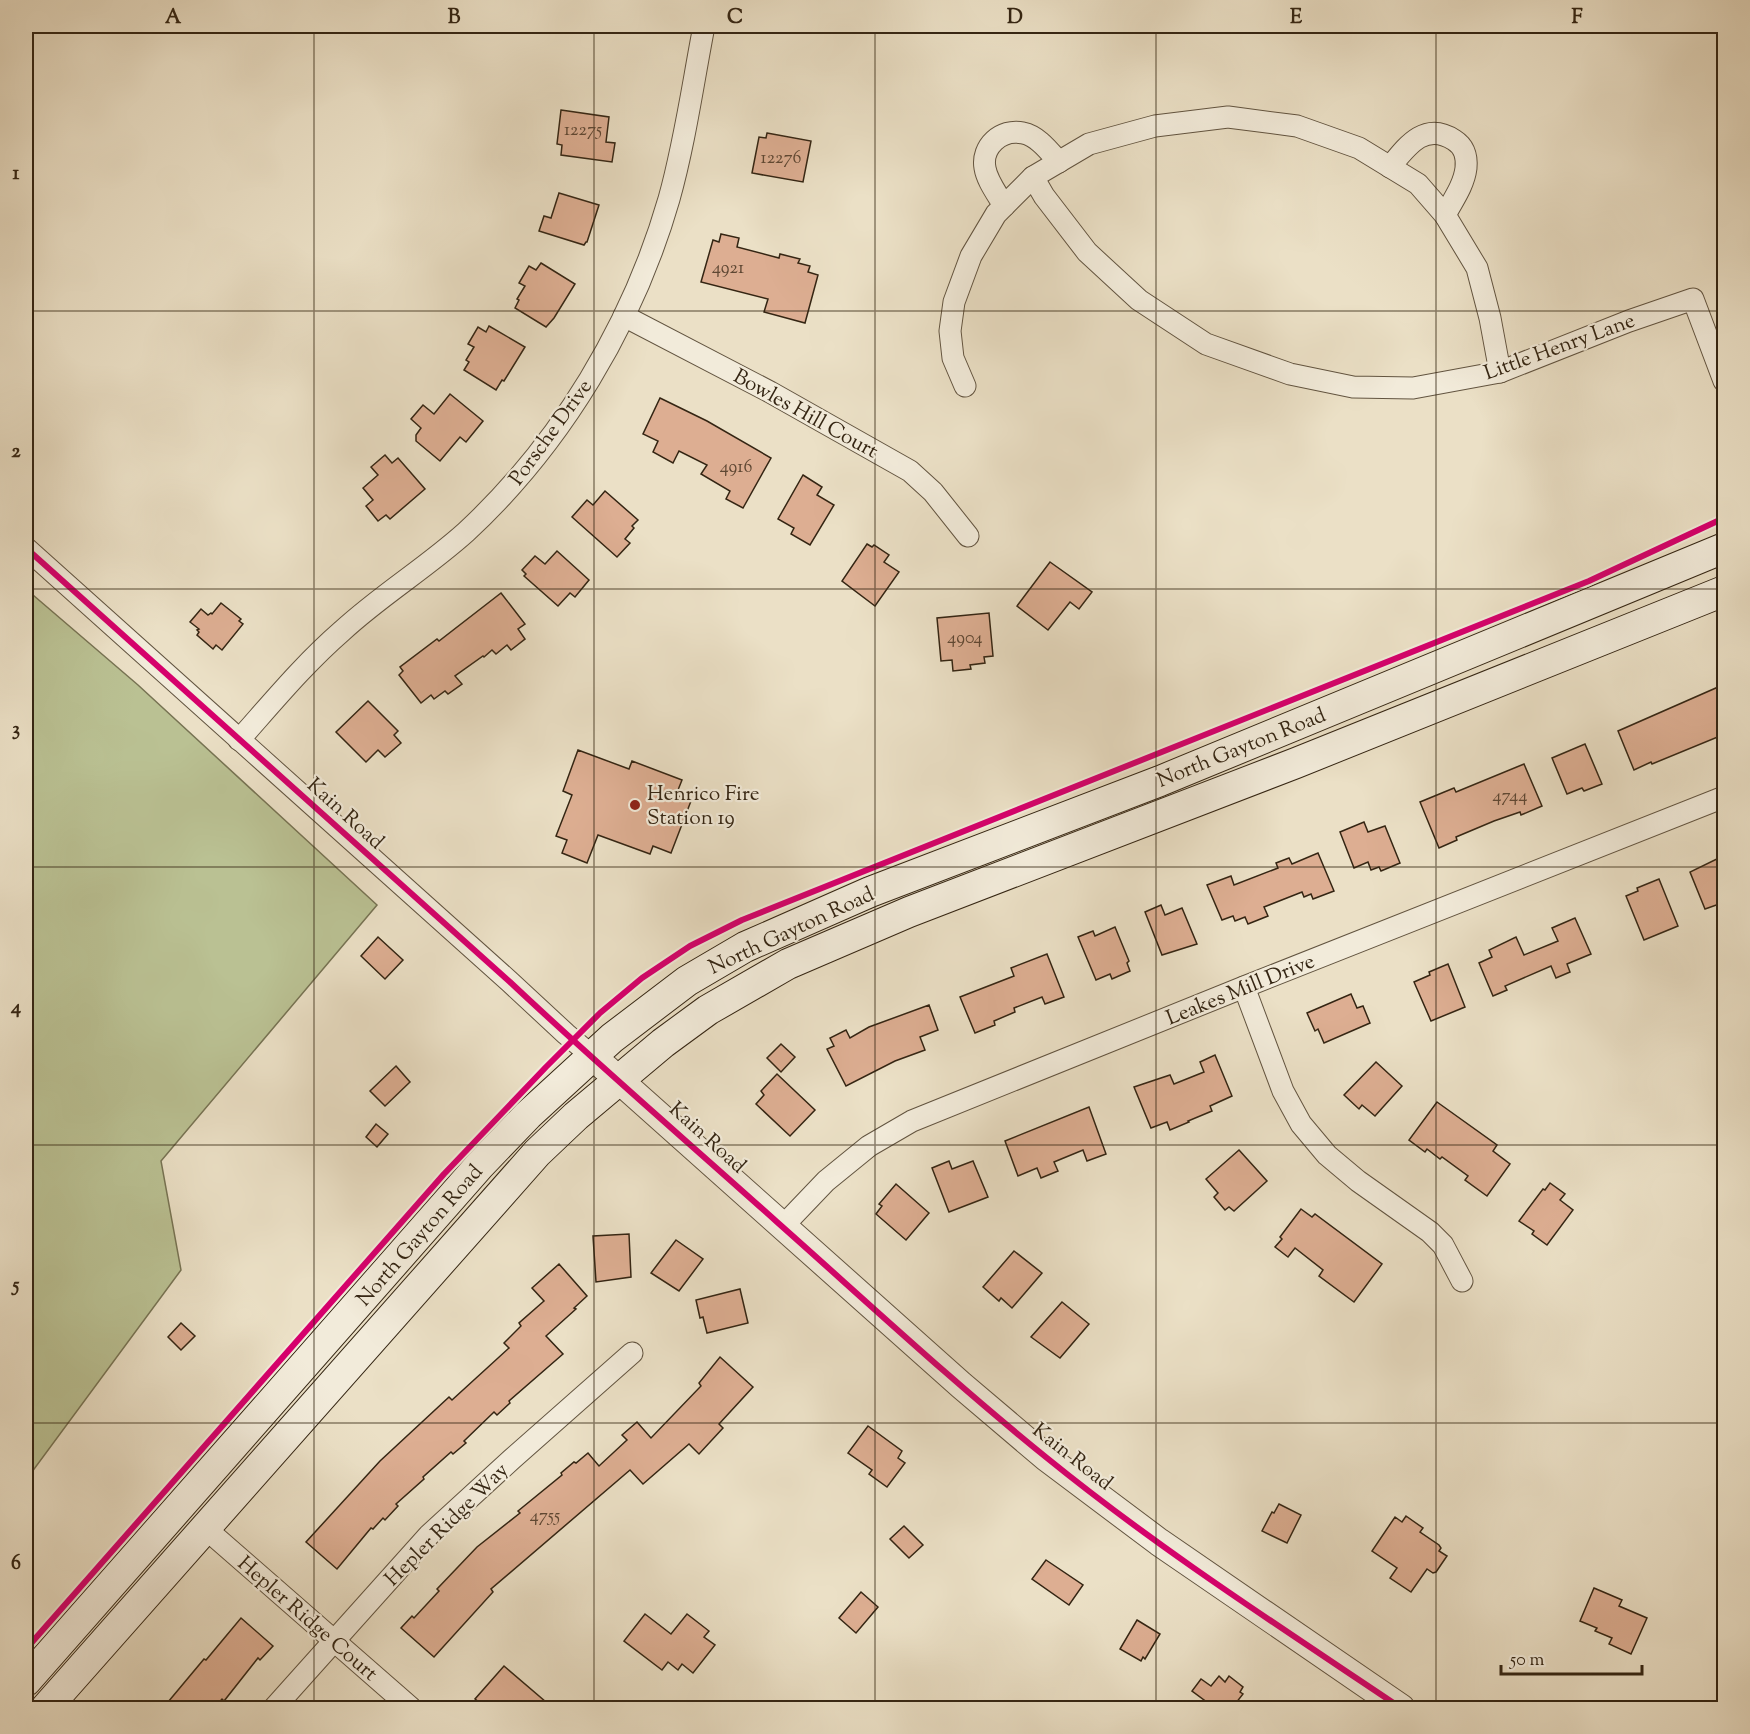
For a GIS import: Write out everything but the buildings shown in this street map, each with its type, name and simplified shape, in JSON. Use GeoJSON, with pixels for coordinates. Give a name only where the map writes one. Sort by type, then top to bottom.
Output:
{"type":"FeatureCollection","features":[{"type":"Feature","properties":{"kind":"main road","name":"North Gayton Road"},"geometry":{"type":"LineString","coordinates":[[26,1681],[480,1165],[528,1115],[612,1038],[687,981],[745,947],[808,918],[982,848],[1160,781],[1725,548]]}},
{"type":"Feature","properties":{"kind":"main road","name":"North Gayton Road"},"geometry":{"type":"LineString","coordinates":[[46,1708],[537,1154],[618,1080],[708,1010],[788,964],[909,912],[1296,763],[1725,591]]}},
{"type":"Feature","properties":{"kind":"street","name":"Porsche Drive"},"geometry":{"type":"LineString","coordinates":[[239,740],[302,669],[342,631],[436,558],[508,489],[548,439],[587,384],[624,316],[645,268],[669,199],[685,130],[704,26]]}},
{"type":"Feature","properties":{"kind":"street"},"geometry":{"type":"LineString","coordinates":[[965,387],[953,358],[950,331],[954,302],[971,256],[996,214],[1033,177],[1089,144],[1155,126],[1228,117],[1297,126],[1359,148],[1418,184],[1444,215],[1477,268],[1490,318],[1500,372]]}},
{"type":"Feature","properties":{"kind":"street"},"geometry":{"type":"LineString","coordinates":[[1004,206],[985,170],[984,155],[990,143],[1006,133],[1022,132],[1036,139],[1059,162]]}},
{"type":"Feature","properties":{"kind":"street"},"geometry":{"type":"LineString","coordinates":[[1390,167],[1409,144],[1431,133],[1446,134],[1460,144],[1466,155],[1466,170],[1462,185],[1444,215]]}},
{"type":"Feature","properties":{"kind":"street","name":"Little Henry Lane"},"geometry":{"type":"LineString","coordinates":[[1033,177],[1044,196],[1087,252],[1139,300],[1206,344],[1290,374],[1353,387],[1413,388],[1500,372],[1629,321],[1693,299],[1725,381]]}},
{"type":"Feature","properties":{"kind":"street","name":"Bowles Hill Court"},"geometry":{"type":"LineString","coordinates":[[624,316],[770,392],[910,471],[933,492],[968,536]]}},
{"type":"Feature","properties":{"kind":"street","name":"Kain Road"},"geometry":{"type":"LineString","coordinates":[[26,548],[572,1040],[961,1385],[1079,1483],[1159,1542],[1401,1708]]}},
{"type":"Feature","properties":{"kind":"street","name":"Leakes Mill Drive"},"geometry":{"type":"LineString","coordinates":[[783,1226],[826,1181],[869,1146],[912,1122],[1244,987],[1725,797]]}},
{"type":"Feature","properties":{"kind":"street"},"geometry":{"type":"LineString","coordinates":[[1244,987],[1283,1091],[1301,1124],[1327,1155],[1358,1181],[1430,1232],[1443,1245],[1462,1281]]}},
{"type":"Feature","properties":{"kind":"street","name":"Hepler Ridge Way"},"geometry":{"type":"LineString","coordinates":[[274,1708],[429,1536],[632,1353]]}},
{"type":"Feature","properties":{"kind":"street","name":"Hepler Ridge Court"},"geometry":{"type":"LineString","coordinates":[[205,1528],[411,1708]]}},
{"type":"Feature","properties":{"kind":"green space"},"geometry":{"type":"Polygon","coordinates":[[[26,589],[138,685],[377,905],[161,1161],[181,1270],[26,1480],[26,589]]]}},
{"type":"Feature","properties":{"kind":"cycle path"},"geometry":{"type":"LineString","coordinates":[[26,1649],[444,1174],[600,1013],[642,978],[690,946],[742,920],[1589,581],[1724,518]]}},
{"type":"Feature","properties":{"kind":"cycle path"},"geometry":{"type":"LineString","coordinates":[[26,548],[609,1073],[1012,1430],[1089,1492],[1177,1556],[1401,1708]]}},
{"type":"Feature","properties":{"kind":"place","name":"Henrico Fire Station 19"},"geometry":{"type":"Point","coordinates":[635,805]}}]}
